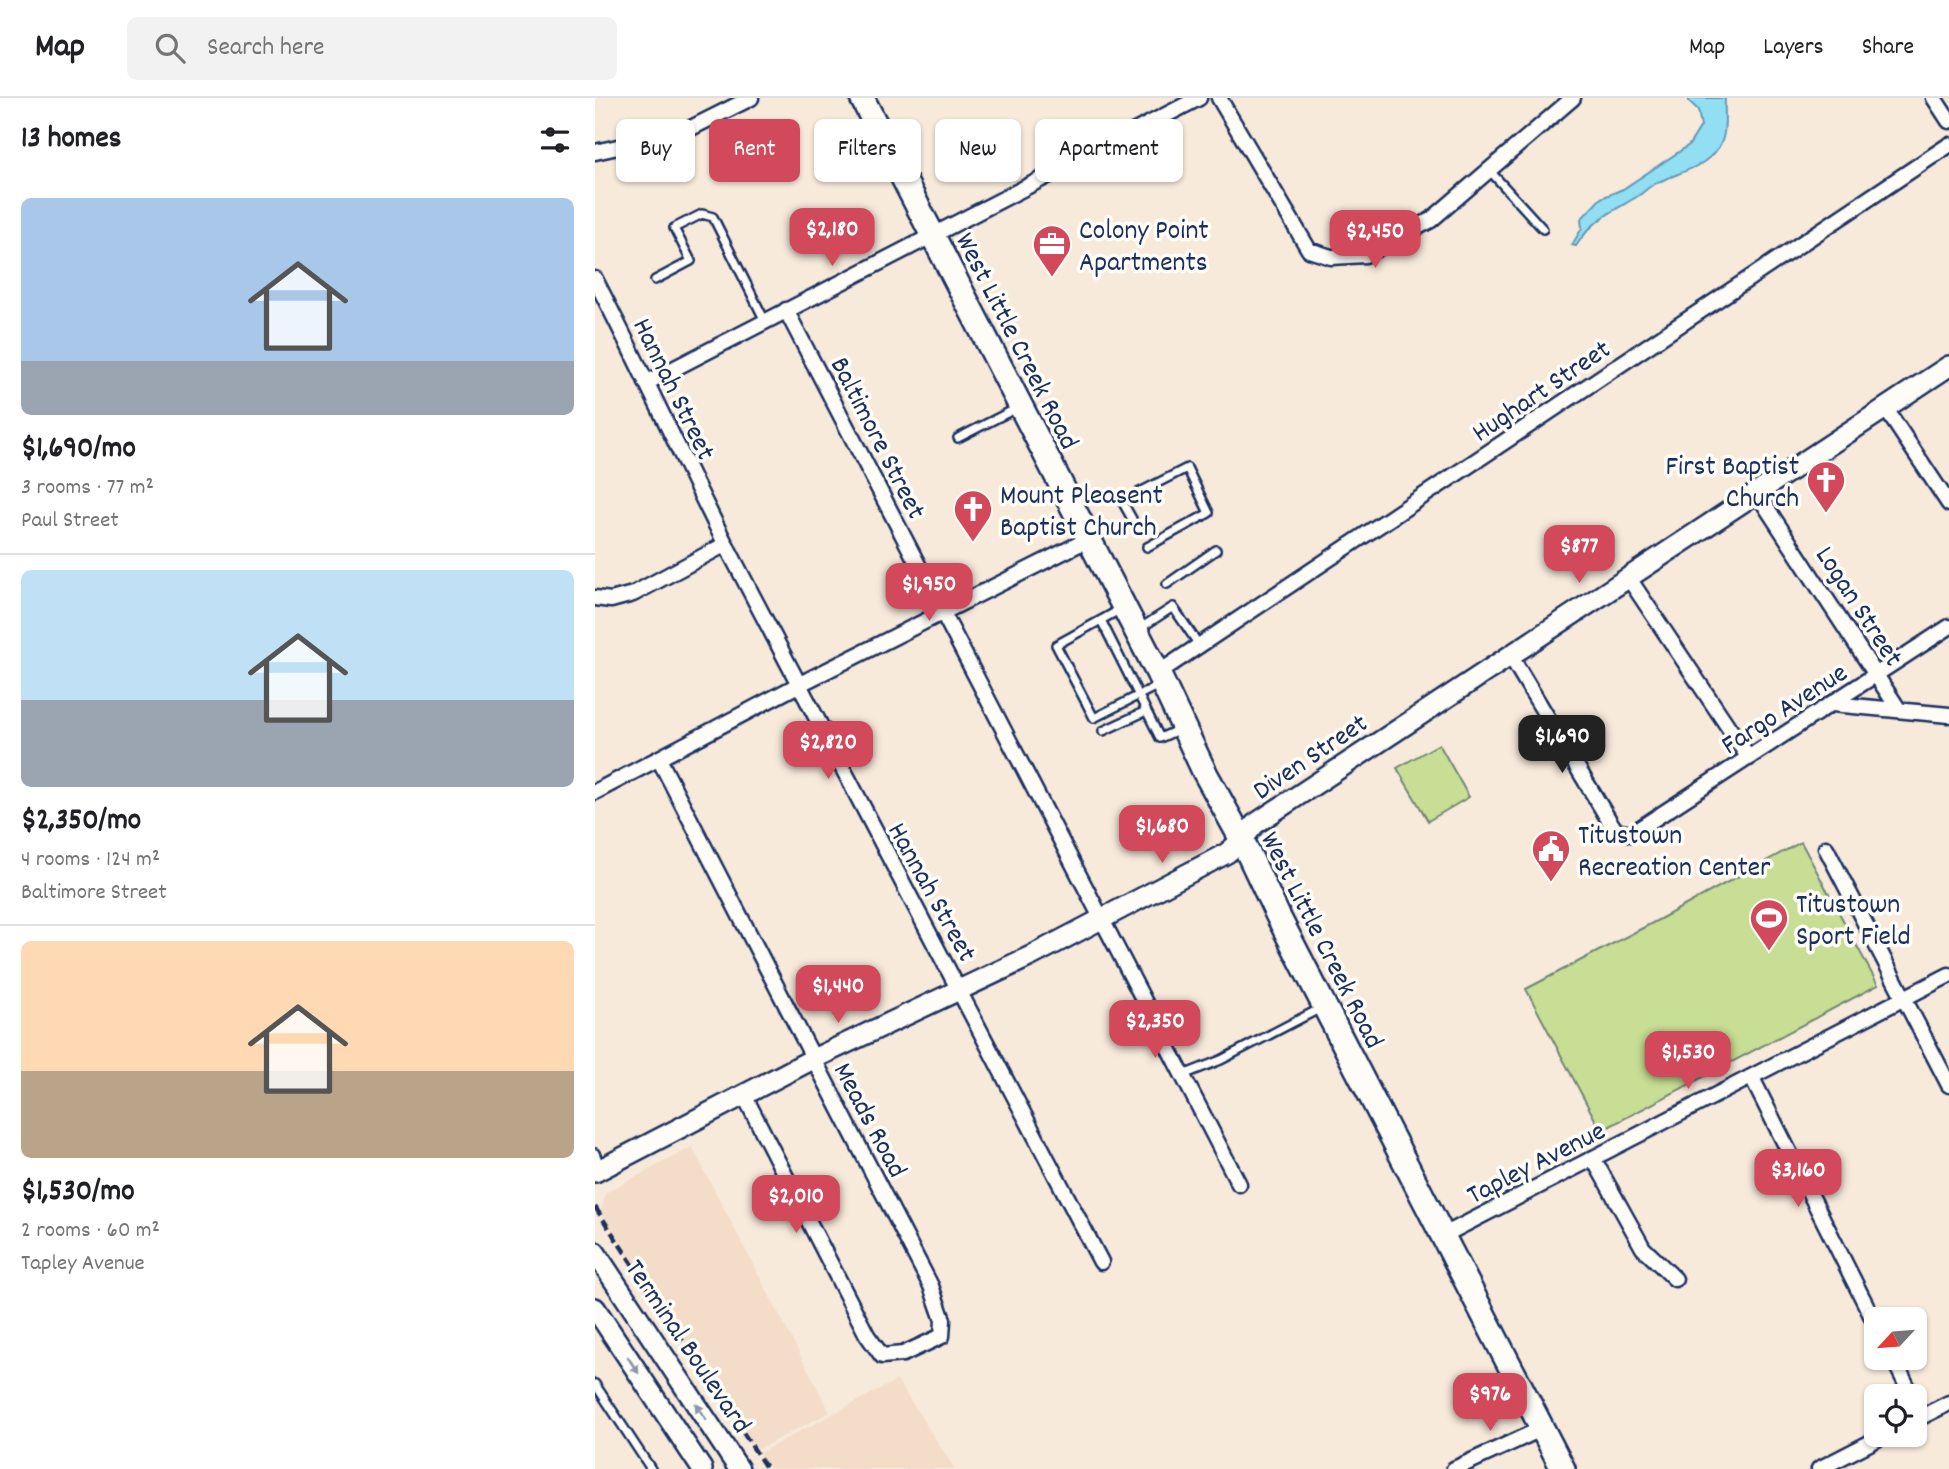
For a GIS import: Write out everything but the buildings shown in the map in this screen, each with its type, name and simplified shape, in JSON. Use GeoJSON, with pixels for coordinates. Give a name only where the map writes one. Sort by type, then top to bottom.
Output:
{"type":"FeatureCollection","features":[{"type":"Feature","properties":{"kind":"main road","name":"West Little Creek Road"},"geometry":{"type":"LineString","coordinates":[[862,98],[1161,678],[1204,771],[1563,1469]]}},
{"type":"Feature","properties":{"kind":"main road","name":"Diven Street"},"geometry":{"type":"LineString","coordinates":[[597,1165],[1103,920],[1227,853],[1242,841],[1255,824],[1949,366]]}},
{"type":"Feature","properties":{"kind":"main road","name":"Terminal Boulevard"},"geometry":{"type":"LineString","coordinates":[[595,1252],[739,1469]]}},
{"type":"Feature","properties":{"kind":"main road","name":"Terminal Boulevard"},"geometry":{"type":"LineString","coordinates":[[595,1308],[702,1469]]}},
{"type":"Feature","properties":{"kind":"street"},"geometry":{"type":"LineString","coordinates":[[595,152],[681,134],[751,98]]}},
{"type":"Feature","properties":{"kind":"street"},"geometry":{"type":"LineString","coordinates":[[646,383],[1199,98]]}},
{"type":"Feature","properties":{"kind":"street"},"geometry":{"type":"LineString","coordinates":[[1219,98],[1308,250],[1331,257],[1365,255],[1431,220],[1573,98]]}},
{"type":"Feature","properties":{"kind":"street"},"geometry":{"type":"LineString","coordinates":[[1934,98],[1949,121]]}},
{"type":"Feature","properties":{"kind":"street","name":"Hughart Street"},"geometry":{"type":"LineString","coordinates":[[1161,678],[1199,646],[1949,145]]}},
{"type":"Feature","properties":{"kind":"street","name":"Hannah Street"},"geometry":{"type":"LineString","coordinates":[[595,279],[798,685],[865,815],[961,990],[1101,1262]]}},
{"type":"Feature","properties":{"kind":"street","name":"Baltimore Street"},"geometry":{"type":"LineString","coordinates":[[786,310],[1239,1184]]}},
{"type":"Feature","properties":{"kind":"street"},"geometry":{"type":"LineString","coordinates":[[1886,408],[1949,504]]}},
{"type":"Feature","properties":{"kind":"street","name":"Logan Street"},"geometry":{"type":"LineString","coordinates":[[1757,493],[1899,710]]}},
{"type":"Feature","properties":{"kind":"street"},"geometry":{"type":"LineString","coordinates":[[595,792],[798,685],[1089,539]]}},
{"type":"Feature","properties":{"kind":"street"},"geometry":{"type":"LineString","coordinates":[[595,598],[611,600],[633,594],[726,544]]}},
{"type":"Feature","properties":{"kind":"street"},"geometry":{"type":"LineString","coordinates":[[1628,577],[1749,758]]}},
{"type":"Feature","properties":{"kind":"street","name":"Fargo Avenue"},"geometry":{"type":"LineString","coordinates":[[1510,655],[1616,831],[1630,834],[1949,627]]}},
{"type":"Feature","properties":{"kind":"street"},"geometry":{"type":"LineString","coordinates":[[1832,704],[1949,715]]}},
{"type":"Feature","properties":{"kind":"street","name":"Meads Road"},"geometry":{"type":"LineString","coordinates":[[659,759],[932,1286],[943,1320],[942,1336],[902,1354],[882,1356],[867,1335],[744,1095]]}},
{"type":"Feature","properties":{"kind":"street"},"geometry":{"type":"LineString","coordinates":[[1826,848],[1949,1085]]}},
{"type":"Feature","properties":{"kind":"street","name":"Tapley Avenue"},"geometry":{"type":"LineString","coordinates":[[1442,1236],[1949,975]]}},
{"type":"Feature","properties":{"kind":"street"},"geometry":{"type":"LineString","coordinates":[[1752,1078],[1867,1307]]}},
{"type":"Feature","properties":{"kind":"street"},"geometry":{"type":"LineString","coordinates":[[1593,1158],[1643,1248],[1675,1279]]}},
{"type":"Feature","properties":{"kind":"street"},"geometry":{"type":"LineString","coordinates":[[1927,1414],[1949,1403]]}},
{"type":"Feature","properties":{"kind":"street"},"geometry":{"type":"LineString","coordinates":[[1454,1469],[1541,1429]]}},
{"type":"Feature","properties":{"kind":"street"},"geometry":{"type":"LineString","coordinates":[[1819,1469],[1864,1446]]}},
{"type":"Feature","properties":{"kind":"lane"},"geometry":{"type":"LineString","coordinates":[[1489,170],[1543,229]]}},
{"type":"Feature","properties":{"kind":"lane"},"geometry":{"type":"LineString","coordinates":[[655,280],[691,261],[674,228],[702,214],[712,217],[765,321]]}},
{"type":"Feature","properties":{"kind":"lane"},"geometry":{"type":"LineString","coordinates":[[958,438],[1020,406]]}},
{"type":"Feature","properties":{"kind":"lane"},"geometry":{"type":"LineString","coordinates":[[1132,519],[1122,501],[1187,468],[1209,513],[1147,547]]}},
{"type":"Feature","properties":{"kind":"lane"},"geometry":{"type":"LineString","coordinates":[[1167,584],[1216,550]]}},
{"type":"Feature","properties":{"kind":"lane"},"geometry":{"type":"LineString","coordinates":[[1136,630],[1173,607],[1199,646]]}},
{"type":"Feature","properties":{"kind":"lane"},"geometry":{"type":"LineString","coordinates":[[1124,608],[1056,645],[1094,719],[1139,696],[1161,678]]}},
{"type":"Feature","properties":{"kind":"lane"},"geometry":{"type":"LineString","coordinates":[[1101,620],[1160,738],[1183,727]]}},
{"type":"Feature","properties":{"kind":"lane"},"geometry":{"type":"LineString","coordinates":[[1103,731],[1146,711]]}},
{"type":"Feature","properties":{"kind":"lane"},"geometry":{"type":"LineString","coordinates":[[1183,1075],[1221,1060],[1325,1007]]}},
{"type":"Feature","properties":{"kind":"lane"},"geometry":{"type":"LineString","coordinates":[[595,1384],[651,1469]]}},
{"type":"Feature","properties":{"kind":"shaded area"},"geometry":{"type":"Polygon","coordinates":[[[692,1147],[830,1412],[757,1450],[601,1214],[605,1193],[692,1147]]]}},
{"type":"Feature","properties":{"kind":"shaded area"},"geometry":{"type":"Polygon","coordinates":[[[897,1380],[955,1469],[770,1469],[759,1453],[897,1380]]]}},
{"type":"Feature","properties":{"kind":"green space"},"geometry":{"type":"Polygon","coordinates":[[[1439,744],[1469,797],[1428,821],[1397,768],[1439,744]]]}},
{"type":"Feature","properties":{"kind":"green space"},"geometry":{"type":"Polygon","coordinates":[[[1801,842],[1878,985],[1601,1131],[1526,989],[1801,842]]]}},
{"type":"Feature","properties":{"kind":"water"},"geometry":{"type":"Polygon","coordinates":[[[1689,98],[1725,98],[1724,131],[1716,151],[1700,164],[1660,181],[1611,212],[1589,229],[1576,246],[1572,245],[1582,228],[1581,219],[1601,198],[1623,189],[1689,145],[1701,126],[1698,110],[1689,98]]]}},
{"type":"Feature","properties":{"kind":"railway"},"geometry":{"type":"LineString","coordinates":[[595,1207],[767,1469]]}},
{"type":"Feature","properties":{"kind":"place","name":"Colony Point Apartments"},"geometry":{"type":"Point","coordinates":[1052,278]}},
{"type":"Feature","properties":{"kind":"place","name":"First Baptist Church"},"geometry":{"type":"Point","coordinates":[1826,514]}},
{"type":"Feature","properties":{"kind":"place","name":"Mount Pleasent Baptist Church"},"geometry":{"type":"Point","coordinates":[973,543]}},
{"type":"Feature","properties":{"kind":"place","name":"Titustown Recreation Center"},"geometry":{"type":"Point","coordinates":[1551,883]}},
{"type":"Feature","properties":{"kind":"place","name":"Titustown Sport Field"},"geometry":{"type":"Point","coordinates":[1769,952]}}]}
